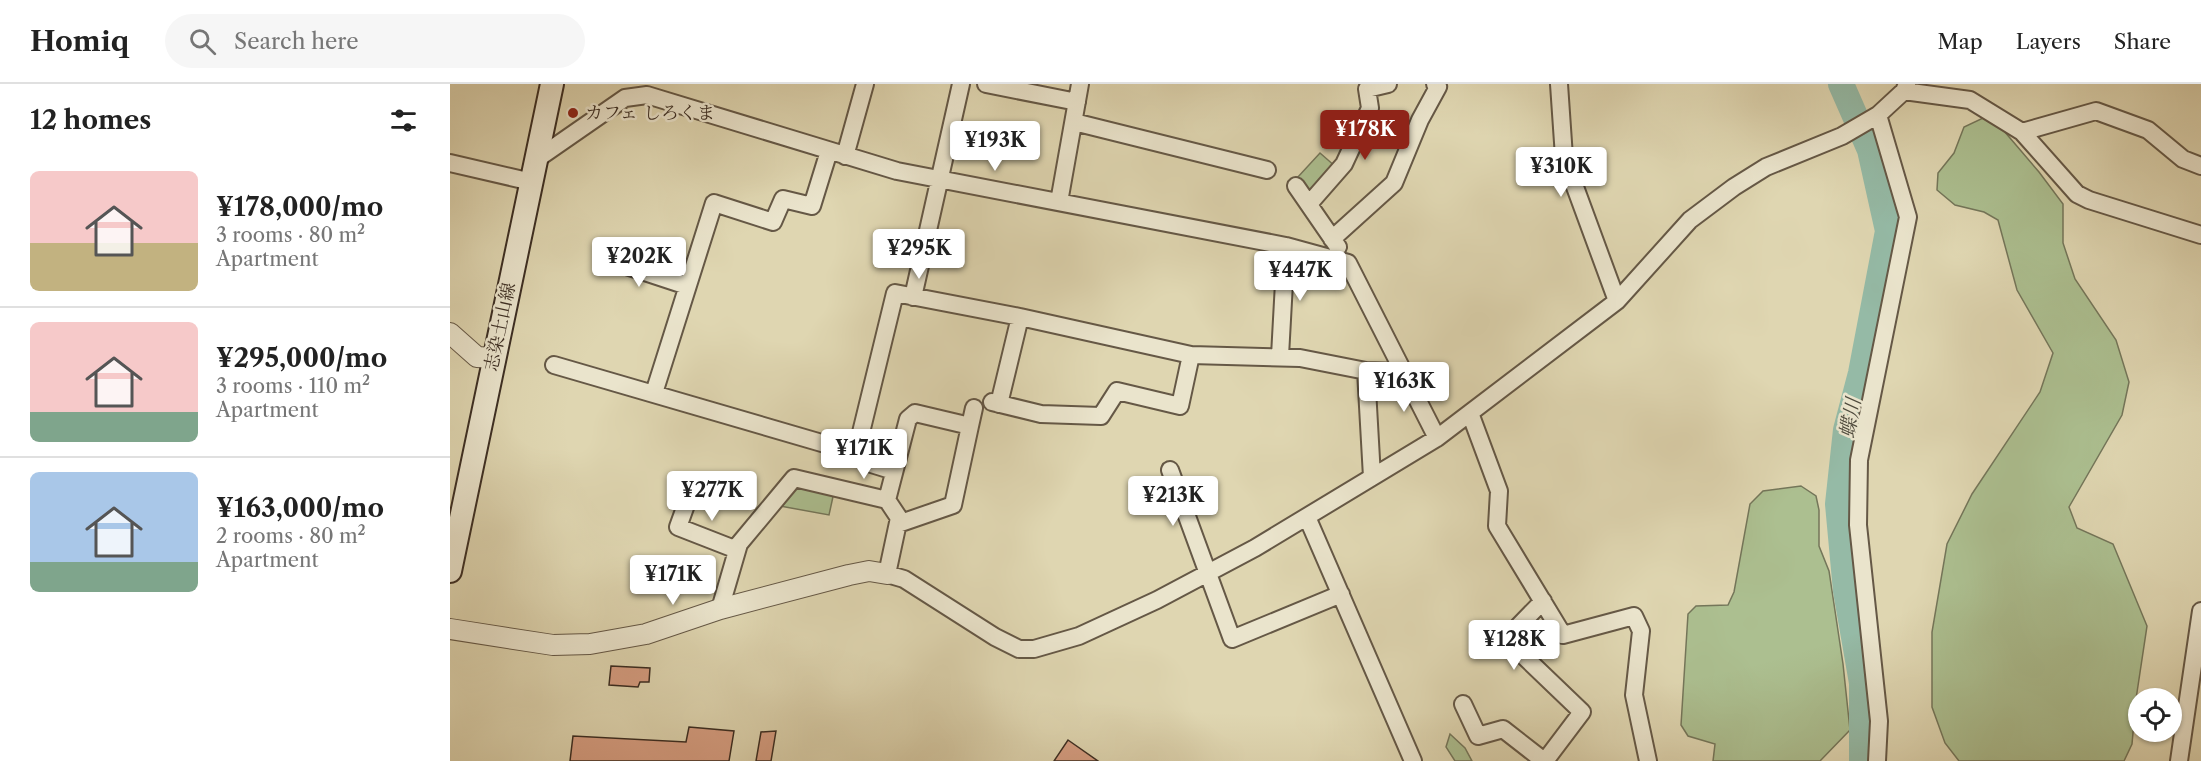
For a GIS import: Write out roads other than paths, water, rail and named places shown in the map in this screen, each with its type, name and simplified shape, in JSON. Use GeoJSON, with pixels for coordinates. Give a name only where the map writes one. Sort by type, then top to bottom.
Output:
{"type":"FeatureCollection","features":[{"type":"Feature","properties":{"kind":"main road","name":"志染土山線"},"geometry":{"type":"LineString","coordinates":[[450,571],[552,84]]}},
{"type":"Feature","properties":{"kind":"street"},"geometry":{"type":"LineString","coordinates":[[845,156],[865,84]]}},
{"type":"Feature","properties":{"kind":"street"},"geometry":{"type":"LineString","coordinates":[[914,297],[961,84]]}},
{"type":"Feature","properties":{"kind":"street"},"geometry":{"type":"LineString","coordinates":[[986,84],[1077,102]]}},
{"type":"Feature","properties":{"kind":"street"},"geometry":{"type":"LineString","coordinates":[[1059,201],[1080,84]]}},
{"type":"Feature","properties":{"kind":"street"},"geometry":{"type":"LineString","coordinates":[[1309,204],[1344,164],[1370,108],[1366,90],[1388,84]]}},
{"type":"Feature","properties":{"kind":"street"},"geometry":{"type":"LineString","coordinates":[[1332,238],[1394,183],[1420,120],[1438,87],[1435,84]]}},
{"type":"Feature","properties":{"kind":"street"},"geometry":{"type":"LineString","coordinates":[[1559,84],[1564,157],[1617,301]]}},
{"type":"Feature","properties":{"kind":"street"},"geometry":{"type":"LineString","coordinates":[[450,629],[553,645],[590,644],[646,634],[720,609],[869,571],[904,579],[995,637],[1019,649],[1034,649],[1079,636],[1157,600],[1255,548],[1437,438],[1617,301],[1690,220],[1734,187],[1766,167],[1842,136],[1878,115],[1906,87],[1970,100],[2022,132],[2077,194],[2089,200],[2201,235]]}},
{"type":"Feature","properties":{"kind":"street"},"geometry":{"type":"LineString","coordinates":[[537,159],[626,98],[647,95],[897,171],[1286,246],[1348,263]]}},
{"type":"Feature","properties":{"kind":"street"},"geometry":{"type":"LineString","coordinates":[[2022,132],[2096,111],[2148,130],[2183,159],[2201,166]]}},
{"type":"Feature","properties":{"kind":"street"},"geometry":{"type":"LineString","coordinates":[[1877,761],[1879,721],[1858,525],[1859,460],[1908,217],[1878,115]]}},
{"type":"Feature","properties":{"kind":"street"},"geometry":{"type":"LineString","coordinates":[[1074,122],[1267,170]]}},
{"type":"Feature","properties":{"kind":"street"},"geometry":{"type":"LineString","coordinates":[[654,393],[714,203],[773,222],[783,200],[812,206],[829,151]]}},
{"type":"Feature","properties":{"kind":"street"},"geometry":{"type":"LineString","coordinates":[[450,163],[532,182]]}},
{"type":"Feature","properties":{"kind":"street"},"geometry":{"type":"LineString","coordinates":[[1296,186],[1348,263],[1437,438]]}},
{"type":"Feature","properties":{"kind":"street"},"geometry":{"type":"LineString","coordinates":[[1280,356],[1286,246]]}},
{"type":"Feature","properties":{"kind":"street"},"geometry":{"type":"LineString","coordinates":[[602,258],[687,286]]}},
{"type":"Feature","properties":{"kind":"street"},"geometry":{"type":"LineString","coordinates":[[856,453],[895,293],[1020,317],[1191,355],[1280,356],[1366,371],[1402,372]]}},
{"type":"Feature","properties":{"kind":"street"},"geometry":{"type":"LineString","coordinates":[[1020,317],[996,403],[1041,414],[1101,416],[1118,391],[1180,406],[1191,355]]}},
{"type":"Feature","properties":{"kind":"street"},"geometry":{"type":"LineString","coordinates":[[450,333],[477,357],[494,358]]}},
{"type":"Feature","properties":{"kind":"street"},"geometry":{"type":"LineString","coordinates":[[554,365],[856,453],[865,462],[894,471]]}},
{"type":"Feature","properties":{"kind":"street"},"geometry":{"type":"LineString","coordinates":[[1366,371],[1372,477]]}},
{"type":"Feature","properties":{"kind":"street"},"geometry":{"type":"LineString","coordinates":[[898,524],[953,505],[974,408]]}},
{"type":"Feature","properties":{"kind":"street"},"geometry":{"type":"LineString","coordinates":[[887,500],[908,419],[915,412],[970,426]]}},
{"type":"Feature","properties":{"kind":"street"},"geometry":{"type":"LineString","coordinates":[[1470,413],[1499,491],[1497,525],[1563,635],[1634,616],[1641,631],[1634,695],[1648,761]]}},
{"type":"Feature","properties":{"kind":"street"},"geometry":{"type":"LineString","coordinates":[[1170,470],[1232,639],[1341,594]]}},
{"type":"Feature","properties":{"kind":"street"},"geometry":{"type":"LineString","coordinates":[[720,609],[739,544],[794,478],[887,500],[899,518],[886,574]]}},
{"type":"Feature","properties":{"kind":"street"},"geometry":{"type":"LineString","coordinates":[[691,491],[678,527],[737,550]]}},
{"type":"Feature","properties":{"kind":"street"},"geometry":{"type":"LineString","coordinates":[[1307,517],[1413,761]]}},
{"type":"Feature","properties":{"kind":"street"},"geometry":{"type":"LineString","coordinates":[[1462,704],[1478,736],[1503,729],[1545,761],[1582,712],[1506,639],[1543,601]]}},
{"type":"Feature","properties":{"kind":"street"},"geometry":{"type":"LineString","coordinates":[[2179,761],[2201,611]]}},
{"type":"Feature","properties":{"kind":"waterway","name":"蝶川"},"geometry":{"type":"LineString","coordinates":[[1841,84],[1870,150],[1888,231],[1861,373],[1846,430],[1838,504],[1846,591],[1862,683],[1862,761]]}},
{"type":"Feature","properties":{"kind":"place","name":"カフェ しろくま"},"geometry":{"type":"Point","coordinates":[573,113]}}]}
